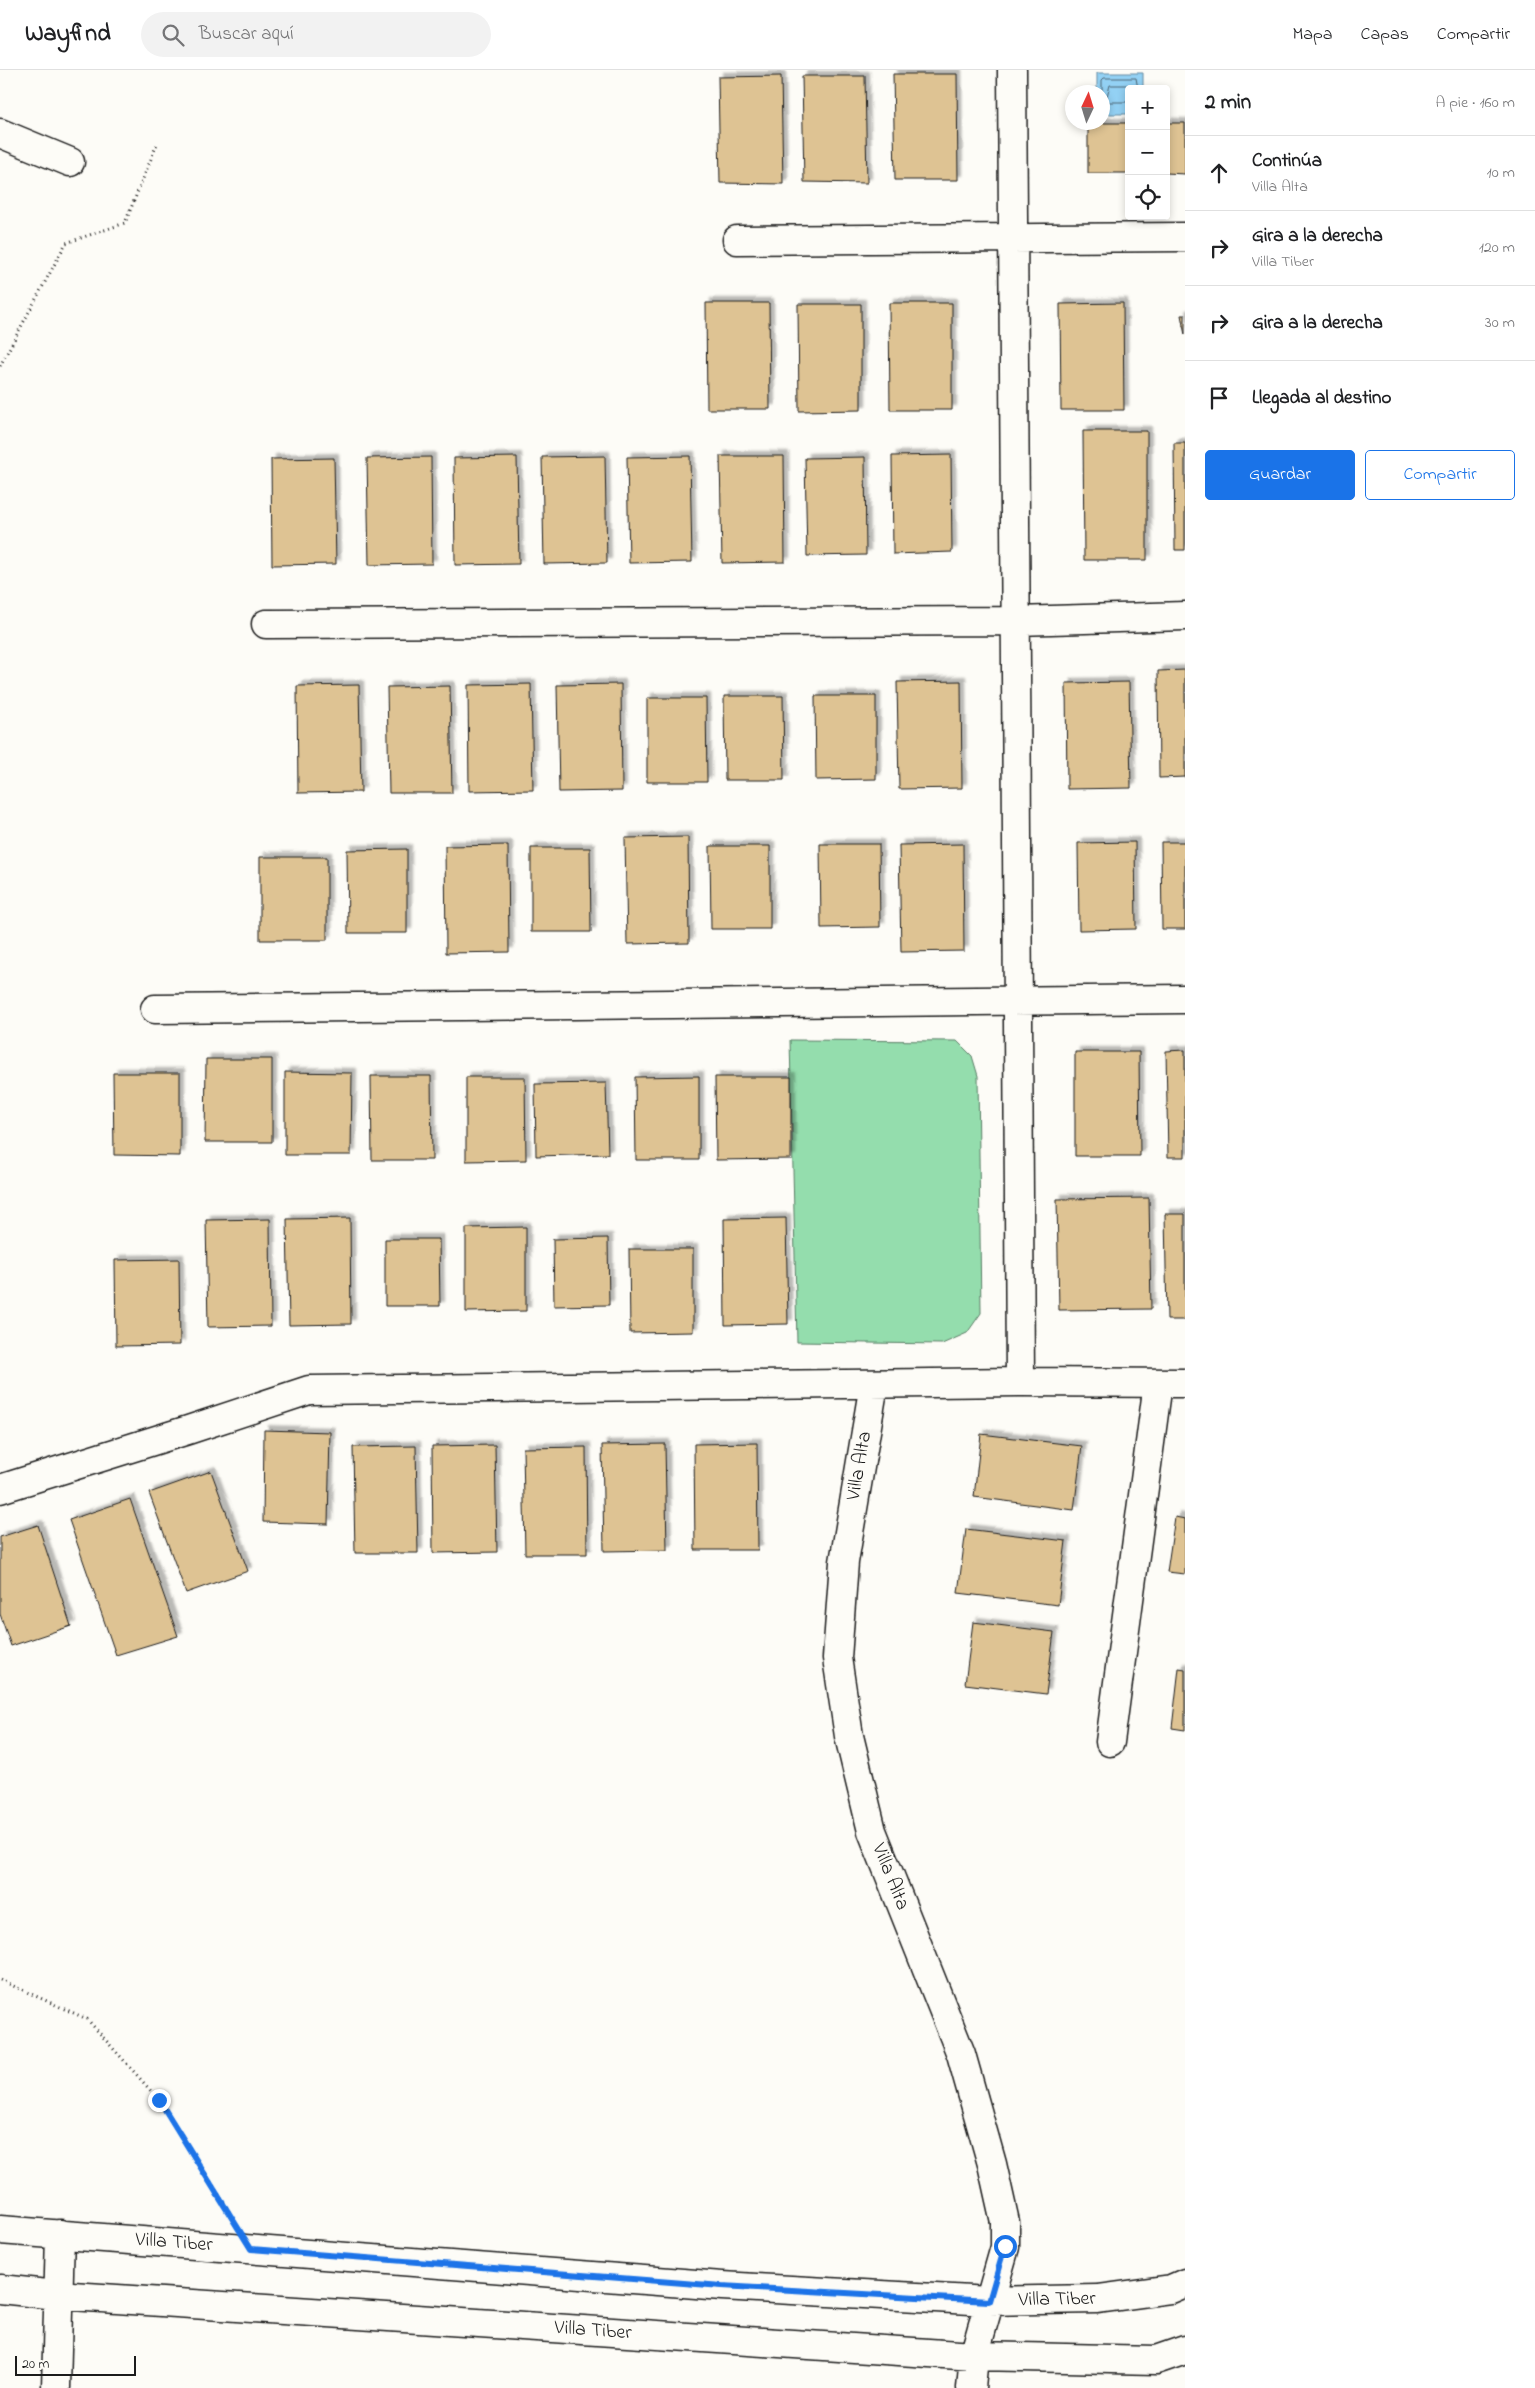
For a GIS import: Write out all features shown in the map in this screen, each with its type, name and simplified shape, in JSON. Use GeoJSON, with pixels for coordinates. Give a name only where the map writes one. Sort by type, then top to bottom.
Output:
{"type":"FeatureCollection","features":[{"type":"Feature","properties":{"kind":"street"},"geometry":{"type":"LineString","coordinates":[[1012,70],[1017,621],[1016,1002],[1020,1382]]}},
{"type":"Feature","properties":{"kind":"street"},"geometry":{"type":"LineString","coordinates":[[0,133],[70,162]]}},
{"type":"Feature","properties":{"kind":"street"},"geometry":{"type":"LineString","coordinates":[[737,240],[1185,237]]}},
{"type":"Feature","properties":{"kind":"street"},"geometry":{"type":"LineString","coordinates":[[266,624],[1017,621],[1185,616]]}},
{"type":"Feature","properties":{"kind":"street"},"geometry":{"type":"LineString","coordinates":[[155,1009],[1185,1000]]}},
{"type":"Feature","properties":{"kind":"street"},"geometry":{"type":"LineString","coordinates":[[0,1489],[309,1390],[1020,1382],[1185,1383]]}},
{"type":"Feature","properties":{"kind":"street","name":"Villa Alta"},"geometry":{"type":"LineString","coordinates":[[874,1384],[844,1562],[837,1658],[849,1736],[872,1831],[961,2054],[992,2164],[1005,2222],[1005,2246],[974,2356],[971,2388]]}},
{"type":"Feature","properties":{"kind":"street"},"geometry":{"type":"LineString","coordinates":[[1110,1742],[1158,1384]]}},
{"type":"Feature","properties":{"kind":"street","name":"Villa Tiber"},"geometry":{"type":"LineString","coordinates":[[0,2230],[722,2286],[989,2301],[1098,2299],[1171,2289],[1185,2283]]}},
{"type":"Feature","properties":{"kind":"street"},"geometry":{"type":"LineString","coordinates":[[56,2388],[60,2234]]}},
{"type":"Feature","properties":{"kind":"street","name":"Villa Tiber"},"geometry":{"type":"LineString","coordinates":[[0,2289],[57,2295],[974,2356],[1156,2360],[1185,2350]]}},
{"type":"Feature","properties":{"kind":"path"},"geometry":{"type":"LineString","coordinates":[[0,366],[66,243],[125,224],[157,144]]}},
{"type":"Feature","properties":{"kind":"path"},"geometry":{"type":"LineString","coordinates":[[0,1980],[87,2019],[159,2100],[251,2249]]}},
{"type":"Feature","properties":{"kind":"green space"},"geometry":{"type":"Polygon","coordinates":[[[790,1040],[957,1041],[972,1056],[978,1076],[981,1313],[967,1333],[942,1344],[797,1342],[790,1040]]]}},
{"type":"Feature","properties":{"kind":"water"},"geometry":{"type":"Polygon","coordinates":[[[1097,73],[1143,73],[1143,85],[1125,85],[1125,114],[1110,114],[1110,85],[1097,85],[1097,73]]]}},
{"type":"Feature","properties":{"kind":"building"},"geometry":{"type":"Polygon","coordinates":[[[893,74],[957,74],[958,180],[895,180],[893,74]]]}},
{"type":"Feature","properties":{"kind":"building"},"geometry":{"type":"Polygon","coordinates":[[[781,76],[783,184],[720,183],[718,77],[781,76]]]}},
{"type":"Feature","properties":{"kind":"building"},"geometry":{"type":"Polygon","coordinates":[[[802,76],[865,76],[867,183],[804,182],[802,76]]]}},
{"type":"Feature","properties":{"kind":"building"},"geometry":{"type":"Polygon","coordinates":[[[1110,123],[1125,123],[1125,173],[1088,173],[1088,130],[1110,130],[1110,123]]]}},
{"type":"Feature","properties":{"kind":"building"},"geometry":{"type":"Polygon","coordinates":[[[1170,123],[1185,123],[1185,174],[1170,173],[1170,123]]]}},
{"type":"Feature","properties":{"kind":"building"},"geometry":{"type":"Polygon","coordinates":[[[706,303],[769,303],[770,409],[707,409],[706,303]]]}},
{"type":"Feature","properties":{"kind":"building"},"geometry":{"type":"Polygon","coordinates":[[[889,303],[952,303],[952,410],[890,410],[889,303]]]}},
{"type":"Feature","properties":{"kind":"building"},"geometry":{"type":"Polygon","coordinates":[[[1123,303],[1124,410],[1061,410],[1060,304],[1123,303]]]}},
{"type":"Feature","properties":{"kind":"building"},"geometry":{"type":"Polygon","coordinates":[[[798,304],[861,304],[861,410],[799,411],[798,304]]]}},
{"type":"Feature","properties":{"kind":"building"},"geometry":{"type":"Polygon","coordinates":[[[1181,315],[1185,315],[1185,335],[1181,315]]]}},
{"type":"Feature","properties":{"kind":"building"},"geometry":{"type":"Polygon","coordinates":[[[1083,431],[1147,431],[1147,560],[1084,560],[1083,431]]]}},
{"type":"Feature","properties":{"kind":"building"},"geometry":{"type":"Polygon","coordinates":[[[1174,443],[1185,443],[1185,550],[1175,550],[1174,443]]]}},
{"type":"Feature","properties":{"kind":"building"},"geometry":{"type":"Polygon","coordinates":[[[951,455],[952,552],[893,554],[892,456],[951,455]]]}},
{"type":"Feature","properties":{"kind":"building"},"geometry":{"type":"Polygon","coordinates":[[[605,456],[607,563],[544,564],[542,457],[605,456]]]}},
{"type":"Feature","properties":{"kind":"building"},"geometry":{"type":"Polygon","coordinates":[[[690,456],[692,562],[629,563],[627,457],[690,456]]]}},
{"type":"Feature","properties":{"kind":"building"},"geometry":{"type":"Polygon","coordinates":[[[720,456],[784,456],[785,562],[722,563],[720,456]]]}},
{"type":"Feature","properties":{"kind":"building"},"geometry":{"type":"Polygon","coordinates":[[[431,457],[432,564],[369,565],[367,458],[431,457]]]}},
{"type":"Feature","properties":{"kind":"building"},"geometry":{"type":"Polygon","coordinates":[[[517,457],[519,564],[455,565],[454,458],[517,457]]]}},
{"type":"Feature","properties":{"kind":"building"},"geometry":{"type":"Polygon","coordinates":[[[865,457],[866,555],[807,556],[805,458],[865,457]]]}},
{"type":"Feature","properties":{"kind":"building"},"geometry":{"type":"Polygon","coordinates":[[[334,458],[336,564],[272,565],[271,459],[334,458]]]}},
{"type":"Feature","properties":{"kind":"building"},"geometry":{"type":"Polygon","coordinates":[[[1185,670],[1185,777],[1159,778],[1158,671],[1185,670]]]}},
{"type":"Feature","properties":{"kind":"building"},"geometry":{"type":"Polygon","coordinates":[[[961,681],[962,788],[899,789],[897,682],[961,681]]]}},
{"type":"Feature","properties":{"kind":"building"},"geometry":{"type":"Polygon","coordinates":[[[1129,682],[1131,788],[1067,789],[1066,683],[1129,682]]]}},
{"type":"Feature","properties":{"kind":"building"},"geometry":{"type":"Polygon","coordinates":[[[531,684],[533,790],[469,791],[468,685],[531,684]]]}},
{"type":"Feature","properties":{"kind":"building"},"geometry":{"type":"Polygon","coordinates":[[[621,684],[622,791],[559,792],[557,685],[621,684]]]}},
{"type":"Feature","properties":{"kind":"building"},"geometry":{"type":"Polygon","coordinates":[[[359,685],[361,792],[298,793],[297,686],[359,685]]]}},
{"type":"Feature","properties":{"kind":"building"},"geometry":{"type":"Polygon","coordinates":[[[450,686],[452,793],[389,793],[387,687],[450,686]]]}},
{"type":"Feature","properties":{"kind":"building"},"geometry":{"type":"Polygon","coordinates":[[[724,696],[783,696],[784,780],[725,780],[724,696]]]}},
{"type":"Feature","properties":{"kind":"building"},"geometry":{"type":"Polygon","coordinates":[[[815,696],[876,696],[876,779],[816,780],[815,696]]]}},
{"type":"Feature","properties":{"kind":"building"},"geometry":{"type":"Polygon","coordinates":[[[647,698],[706,698],[707,782],[647,782],[647,698]]]}},
{"type":"Feature","properties":{"kind":"building"},"geometry":{"type":"Polygon","coordinates":[[[688,837],[689,943],[627,944],[625,838],[688,837]]]}},
{"type":"Feature","properties":{"kind":"building"},"geometry":{"type":"Polygon","coordinates":[[[1135,842],[1136,929],[1079,930],[1078,843],[1135,842]]]}},
{"type":"Feature","properties":{"kind":"building"},"geometry":{"type":"Polygon","coordinates":[[[1161,842],[1185,842],[1185,929],[1162,929],[1161,842]]]}},
{"type":"Feature","properties":{"kind":"building"},"geometry":{"type":"Polygon","coordinates":[[[820,844],[879,844],[880,927],[821,928],[820,844]]]}},
{"type":"Feature","properties":{"kind":"building"},"geometry":{"type":"Polygon","coordinates":[[[963,844],[964,951],[901,952],[899,845],[963,844]]]}},
{"type":"Feature","properties":{"kind":"building"},"geometry":{"type":"Polygon","coordinates":[[[508,845],[509,952],[446,953],[445,846],[508,845]]]}},
{"type":"Feature","properties":{"kind":"building"},"geometry":{"type":"Polygon","coordinates":[[[710,846],[770,846],[770,929],[711,929],[710,846]]]}},
{"type":"Feature","properties":{"kind":"building"},"geometry":{"type":"Polygon","coordinates":[[[531,848],[590,848],[591,932],[531,932],[531,848]]]}},
{"type":"Feature","properties":{"kind":"building"},"geometry":{"type":"Polygon","coordinates":[[[407,849],[407,933],[348,933],[347,850],[407,849]]]}},
{"type":"Feature","properties":{"kind":"building"},"geometry":{"type":"Polygon","coordinates":[[[260,857],[327,857],[327,940],[260,940],[260,857]]]}},
{"type":"Feature","properties":{"kind":"building"},"geometry":{"type":"Polygon","coordinates":[[[1185,1050],[1185,1157],[1168,1157],[1166,1051],[1185,1050]]]}},
{"type":"Feature","properties":{"kind":"building"},"geometry":{"type":"Polygon","coordinates":[[[1075,1052],[1139,1052],[1140,1156],[1075,1156],[1075,1052]]]}},
{"type":"Feature","properties":{"kind":"building"},"geometry":{"type":"Polygon","coordinates":[[[206,1059],[272,1059],[272,1142],[205,1142],[206,1059]]]}},
{"type":"Feature","properties":{"kind":"building"},"geometry":{"type":"Polygon","coordinates":[[[285,1072],[352,1073],[351,1155],[285,1155],[285,1072]]]}},
{"type":"Feature","properties":{"kind":"building"},"geometry":{"type":"Polygon","coordinates":[[[113,1073],[180,1073],[180,1156],[114,1155],[113,1073]]]}},
{"type":"Feature","properties":{"kind":"building"},"geometry":{"type":"Polygon","coordinates":[[[371,1076],[431,1076],[432,1160],[372,1160],[371,1076]]]}},
{"type":"Feature","properties":{"kind":"building"},"geometry":{"type":"Polygon","coordinates":[[[699,1076],[699,1160],[636,1160],[635,1077],[699,1076]]]}},
{"type":"Feature","properties":{"kind":"building"},"geometry":{"type":"Polygon","coordinates":[[[466,1077],[525,1077],[526,1160],[466,1161],[466,1077]]]}},
{"type":"Feature","properties":{"kind":"building"},"geometry":{"type":"Polygon","coordinates":[[[715,1077],[791,1077],[791,1159],[716,1160],[715,1077]]]}},
{"type":"Feature","properties":{"kind":"building"},"geometry":{"type":"Polygon","coordinates":[[[606,1083],[608,1154],[536,1156],[535,1084],[606,1083]]]}},
{"type":"Feature","properties":{"kind":"building"},"geometry":{"type":"Polygon","coordinates":[[[1149,1198],[1151,1309],[1059,1310],[1057,1199],[1149,1198]]]}},
{"type":"Feature","properties":{"kind":"building"},"geometry":{"type":"Polygon","coordinates":[[[1165,1214],[1185,1214],[1185,1320],[1167,1320],[1165,1214]]]}},
{"type":"Feature","properties":{"kind":"building"},"geometry":{"type":"Polygon","coordinates":[[[350,1218],[351,1324],[289,1325],[287,1219],[350,1218]]]}},
{"type":"Feature","properties":{"kind":"building"},"geometry":{"type":"Polygon","coordinates":[[[786,1218],[788,1324],[725,1325],[724,1219],[786,1218]]]}},
{"type":"Feature","properties":{"kind":"building"},"geometry":{"type":"Polygon","coordinates":[[[270,1219],[271,1326],[208,1327],[206,1220],[270,1219]]]}},
{"type":"Feature","properties":{"kind":"building"},"geometry":{"type":"Polygon","coordinates":[[[526,1227],[526,1311],[466,1312],[466,1228],[526,1227]]]}},
{"type":"Feature","properties":{"kind":"building"},"geometry":{"type":"Polygon","coordinates":[[[608,1238],[609,1305],[554,1306],[553,1239],[608,1238]]]}},
{"type":"Feature","properties":{"kind":"building"},"geometry":{"type":"Polygon","coordinates":[[[385,1239],[439,1239],[440,1306],[385,1306],[385,1239]]]}},
{"type":"Feature","properties":{"kind":"building"},"geometry":{"type":"Polygon","coordinates":[[[629,1249],[693,1249],[693,1332],[630,1333],[629,1249]]]}},
{"type":"Feature","properties":{"kind":"building"},"geometry":{"type":"Polygon","coordinates":[[[179,1259],[180,1345],[116,1346],[115,1260],[179,1259]]]}},
{"type":"Feature","properties":{"kind":"building"},"geometry":{"type":"Polygon","coordinates":[[[264,1430],[330,1432],[328,1524],[263,1522],[264,1430]]]}},
{"type":"Feature","properties":{"kind":"building"},"geometry":{"type":"Polygon","coordinates":[[[981,1434],[1082,1446],[1074,1510],[974,1497],[981,1434]]]}},
{"type":"Feature","properties":{"kind":"building"},"geometry":{"type":"Polygon","coordinates":[[[757,1443],[758,1550],[695,1550],[694,1444],[757,1443]]]}},
{"type":"Feature","properties":{"kind":"building"},"geometry":{"type":"Polygon","coordinates":[[[665,1444],[667,1550],[604,1551],[602,1445],[665,1444]]]}},
{"type":"Feature","properties":{"kind":"building"},"geometry":{"type":"Polygon","coordinates":[[[495,1445],[497,1552],[433,1553],[432,1446],[495,1445]]]}},
{"type":"Feature","properties":{"kind":"building"},"geometry":{"type":"Polygon","coordinates":[[[416,1446],[418,1553],[355,1553],[353,1447],[416,1446]]]}},
{"type":"Feature","properties":{"kind":"building"},"geometry":{"type":"Polygon","coordinates":[[[586,1447],[587,1554],[525,1554],[523,1448],[586,1447]]]}},
{"type":"Feature","properties":{"kind":"building"},"geometry":{"type":"Polygon","coordinates":[[[211,1471],[248,1571],[186,1593],[149,1493],[211,1471]]]}},
{"type":"Feature","properties":{"kind":"building"},"geometry":{"type":"Polygon","coordinates":[[[130,1499],[178,1636],[116,1655],[69,1520],[130,1499]]]}},
{"type":"Feature","properties":{"kind":"building"},"geometry":{"type":"Polygon","coordinates":[[[1175,1517],[1185,1519],[1185,1574],[1167,1572],[1175,1517]]]}},
{"type":"Feature","properties":{"kind":"building"},"geometry":{"type":"Polygon","coordinates":[[[38,1525],[71,1626],[11,1646],[0,1614],[0,1537],[38,1525]]]}},
{"type":"Feature","properties":{"kind":"building"},"geometry":{"type":"Polygon","coordinates":[[[966,1529],[1066,1541],[1058,1605],[958,1593],[966,1529]]]}},
{"type":"Feature","properties":{"kind":"building"},"geometry":{"type":"Polygon","coordinates":[[[973,1622],[1054,1632],[1046,1694],[965,1684],[973,1622]]]}},
{"type":"Feature","properties":{"kind":"building"},"geometry":{"type":"Polygon","coordinates":[[[1179,1668],[1185,1669],[1185,1730],[1172,1728],[1179,1668]]]}},
{"type":"Feature","properties":{"kind":"route"},"geometry":{"type":"LineString","coordinates":[[159,2100],[251,2249],[722,2286],[989,2301],[1005,2246]]}}]}
